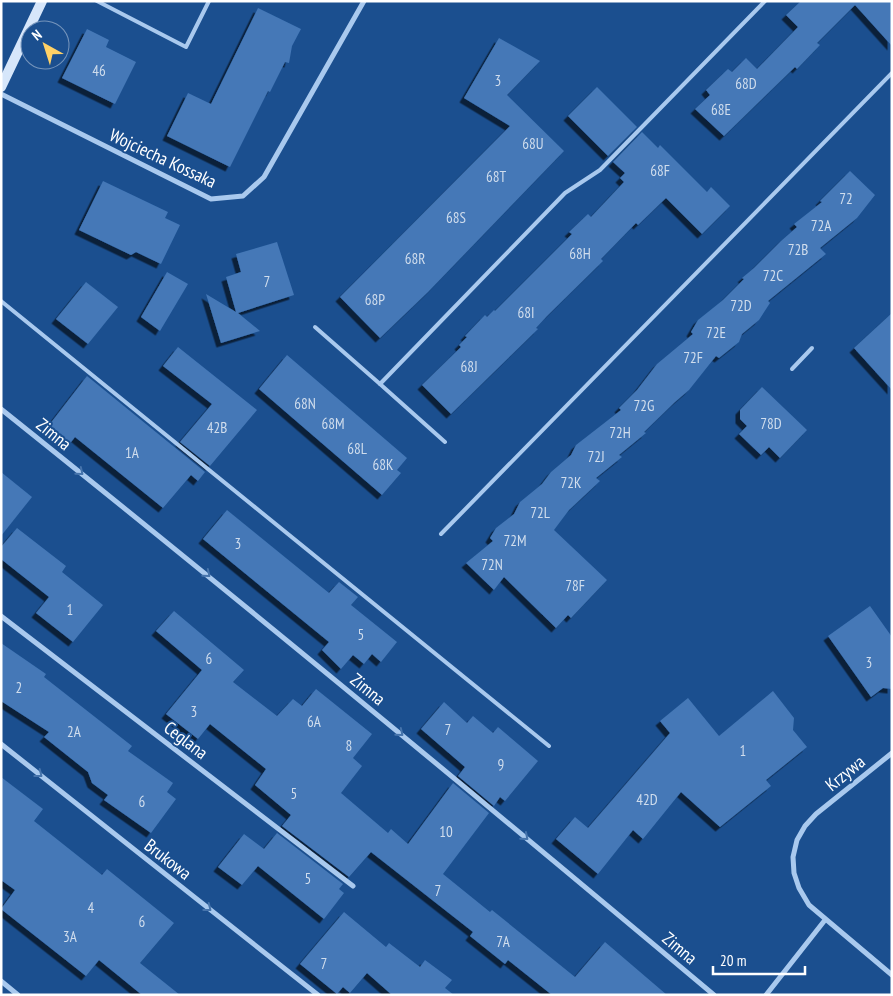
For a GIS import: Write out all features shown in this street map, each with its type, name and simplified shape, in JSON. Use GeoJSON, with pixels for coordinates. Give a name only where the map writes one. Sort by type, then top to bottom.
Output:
{"type":"FeatureCollection","features":[{"type":"Feature","properties":{"kind":"main road"},"geometry":{"type":"LineString","coordinates":[[1,87],[42,1]]}},
{"type":"Feature","properties":{"kind":"street","name":"Wojciecha Kossaka"},"geometry":{"type":"LineString","coordinates":[[1,94],[211,199],[243,196],[264,177],[364,1]]}},
{"type":"Feature","properties":{"kind":"street","name":"Zimna"},"geometry":{"type":"LineString","coordinates":[[1,409],[452,775],[714,995]]}},
{"type":"Feature","properties":{"kind":"street","name":"Ceglana"},"geometry":{"type":"LineString","coordinates":[[1,616],[354,886]]}},
{"type":"Feature","properties":{"kind":"street","name":"Brukowa"},"geometry":{"type":"LineString","coordinates":[[1,744],[318,995]]}},
{"type":"Feature","properties":{"kind":"street","name":"Krzywa"},"geometry":{"type":"LineString","coordinates":[[892,753],[816,814],[805,826],[797,840],[792,857],[794,873],[799,888],[809,905],[892,975]]}},
{"type":"Feature","properties":{"kind":"street"},"geometry":{"type":"LineString","coordinates":[[766,995],[825,920]]}},
{"type":"Feature","properties":{"kind":"street"},"geometry":{"type":"LineString","coordinates":[[1,981],[18,995]]}},
{"type":"Feature","properties":{"kind":"lane"},"geometry":{"type":"LineString","coordinates":[[97,1],[186,47],[208,1]]}},
{"type":"Feature","properties":{"kind":"lane"},"geometry":{"type":"LineString","coordinates":[[380,384],[565,193],[600,170],[765,1]]}},
{"type":"Feature","properties":{"kind":"lane"},"geometry":{"type":"LineString","coordinates":[[441,534],[892,73]]}},
{"type":"Feature","properties":{"kind":"lane"},"geometry":{"type":"LineString","coordinates":[[1,301],[549,746]]}},
{"type":"Feature","properties":{"kind":"lane"},"geometry":{"type":"LineString","coordinates":[[315,327],[445,442]]}},
{"type":"Feature","properties":{"kind":"lane"},"geometry":{"type":"LineString","coordinates":[[792,369],[812,348]]}},
{"type":"Feature","properties":{"kind":"building"},"geometry":{"type":"Polygon","coordinates":[[[801,1],[892,1],[892,46],[855,5],[817,43],[820,45],[797,69],[795,67],[724,136],[695,109],[710,95],[706,90],[728,69],[732,72],[746,58],[757,69],[798,27],[786,15],[801,1]]]}},
{"type":"Feature","properties":{"kind":"building"},"geometry":{"type":"Polygon","coordinates":[[[258,8],[301,29],[292,46],[289,63],[285,62],[270,92],[268,91],[230,167],[167,136],[188,93],[211,104],[258,8]]]}},
{"type":"Feature","properties":{"kind":"building"},"geometry":{"type":"Polygon","coordinates":[[[87,29],[109,40],[106,47],[136,62],[115,104],[62,78],[66,70],[70,70],[70,62],[87,29]]]}},
{"type":"Feature","properties":{"kind":"building"},"geometry":{"type":"Polygon","coordinates":[[[499,38],[540,61],[507,95],[564,151],[428,292],[380,338],[340,297],[510,126],[464,98],[499,38]]]}},
{"type":"Feature","properties":{"kind":"building"},"geometry":{"type":"Polygon","coordinates":[[[597,87],[637,127],[608,156],[568,116],[597,87]]]}},
{"type":"Feature","properties":{"kind":"building"},"geometry":{"type":"Polygon","coordinates":[[[642,132],[658,148],[660,145],[707,192],[711,187],[730,206],[702,234],[666,198],[638,225],[636,223],[601,259],[603,261],[536,328],[538,329],[451,414],[422,385],[461,347],[459,345],[467,337],[465,336],[485,315],[487,317],[495,311],[572,234],[569,232],[588,214],[591,217],[624,182],[620,178],[625,173],[613,162],[642,132]]]}},
{"type":"Feature","properties":{"kind":"building"},"geometry":{"type":"Polygon","coordinates":[[[850,171],[875,195],[857,218],[820,248],[826,254],[768,301],[770,303],[759,320],[742,334],[739,342],[719,358],[716,356],[689,390],[644,432],[646,433],[619,455],[622,457],[596,478],[600,481],[569,510],[554,530],[607,580],[571,618],[568,615],[556,628],[504,577],[494,590],[466,563],[493,541],[490,538],[496,528],[514,514],[520,502],[542,484],[551,472],[571,455],[576,445],[621,410],[619,408],[637,390],[657,364],[693,334],[691,332],[698,320],[723,300],[744,279],[742,278],[797,227],[794,224],[822,202],[820,201],[850,171]]]}},
{"type":"Feature","properties":{"kind":"building"},"geometry":{"type":"Polygon","coordinates":[[[103,181],[168,212],[165,218],[180,225],[161,264],[136,252],[131,255],[79,230],[103,181]]]}},
{"type":"Feature","properties":{"kind":"building"},"geometry":{"type":"Polygon","coordinates":[[[277,242],[294,295],[238,313],[260,331],[221,343],[206,294],[236,312],[226,277],[241,272],[236,254],[277,242]]]}},
{"type":"Feature","properties":{"kind":"building"},"geometry":{"type":"Polygon","coordinates":[[[167,272],[188,284],[160,331],[141,317],[167,272]]]}},
{"type":"Feature","properties":{"kind":"building"},"geometry":{"type":"Polygon","coordinates":[[[86,282],[118,307],[88,344],[56,319],[86,282]]]}},
{"type":"Feature","properties":{"kind":"building"},"geometry":{"type":"Polygon","coordinates":[[[892,313],[892,390],[854,348],[892,313]]]}},
{"type":"Feature","properties":{"kind":"building"},"geometry":{"type":"Polygon","coordinates":[[[178,347],[257,410],[210,466],[180,442],[212,404],[163,366],[178,347]]]}},
{"type":"Feature","properties":{"kind":"building"},"geometry":{"type":"Polygon","coordinates":[[[287,355],[407,458],[397,470],[401,473],[382,495],[259,389],[287,355]]]}},
{"type":"Feature","properties":{"kind":"building"},"geometry":{"type":"Polygon","coordinates":[[[87,376],[205,472],[198,481],[191,475],[163,508],[75,437],[68,446],[46,429],[87,376]]]}},
{"type":"Feature","properties":{"kind":"building"},"geometry":{"type":"Polygon","coordinates":[[[762,387],[807,430],[780,458],[769,447],[761,455],[739,434],[747,426],[740,419],[740,410],[762,387]]]}},
{"type":"Feature","properties":{"kind":"building"},"geometry":{"type":"Polygon","coordinates":[[[1,472],[32,497],[1,536],[1,472]]]}},
{"type":"Feature","properties":{"kind":"building"},"geometry":{"type":"Polygon","coordinates":[[[227,510],[329,593],[339,582],[358,597],[351,605],[397,642],[381,662],[372,654],[364,664],[353,655],[341,669],[322,650],[329,642],[203,539],[227,510]]]}},
{"type":"Feature","properties":{"kind":"building"},"geometry":{"type":"Polygon","coordinates":[[[17,528],[66,566],[62,572],[103,605],[73,642],[36,613],[49,597],[1,559],[1,547],[17,528]]]}},
{"type":"Feature","properties":{"kind":"building"},"geometry":{"type":"Polygon","coordinates":[[[870,606],[892,637],[892,689],[883,688],[871,697],[828,636],[870,606]]]}},
{"type":"Feature","properties":{"kind":"building"},"geometry":{"type":"Polygon","coordinates":[[[174,611],[244,670],[233,682],[277,716],[293,699],[302,706],[316,689],[372,734],[353,758],[362,766],[341,793],[388,833],[391,829],[408,844],[453,783],[489,813],[443,874],[490,912],[492,910],[575,977],[605,942],[667,995],[552,995],[508,960],[505,964],[470,936],[473,932],[371,852],[349,877],[282,826],[291,815],[255,785],[266,769],[210,724],[198,739],[166,714],[202,670],[156,631],[174,611]]]}},
{"type":"Feature","properties":{"kind":"building"},"geometry":{"type":"Polygon","coordinates":[[[1,643],[46,674],[44,677],[132,746],[128,751],[173,783],[167,792],[176,799],[151,833],[104,800],[108,795],[92,783],[88,772],[44,737],[49,732],[1,701],[1,643]]]}},
{"type":"Feature","properties":{"kind":"building"},"geometry":{"type":"Polygon","coordinates":[[[773,691],[794,718],[793,730],[807,747],[766,780],[771,786],[720,827],[681,792],[643,839],[633,830],[598,874],[556,839],[575,817],[588,828],[670,733],[660,721],[688,698],[719,736],[773,691]]]}},
{"type":"Feature","properties":{"kind":"building"},"geometry":{"type":"Polygon","coordinates":[[[444,702],[467,723],[473,716],[493,733],[498,727],[538,761],[505,801],[500,797],[494,806],[458,776],[465,767],[421,729],[444,702]]]}},
{"type":"Feature","properties":{"kind":"building"},"geometry":{"type":"Polygon","coordinates":[[[1,777],[43,809],[34,821],[102,875],[107,869],[174,923],[140,963],[180,995],[142,995],[99,960],[86,976],[1,909],[15,890],[1,880],[1,777]]]}},
{"type":"Feature","properties":{"kind":"building"},"geometry":{"type":"Polygon","coordinates":[[[277,833],[343,884],[339,889],[344,893],[324,919],[258,866],[242,885],[218,867],[244,834],[264,849],[277,833]]]}},
{"type":"Feature","properties":{"kind":"building"},"geometry":{"type":"Polygon","coordinates":[[[344,912],[386,947],[389,943],[420,967],[425,960],[452,980],[445,988],[454,995],[392,995],[367,973],[350,993],[343,987],[337,994],[300,964],[344,912]]]}}]}
